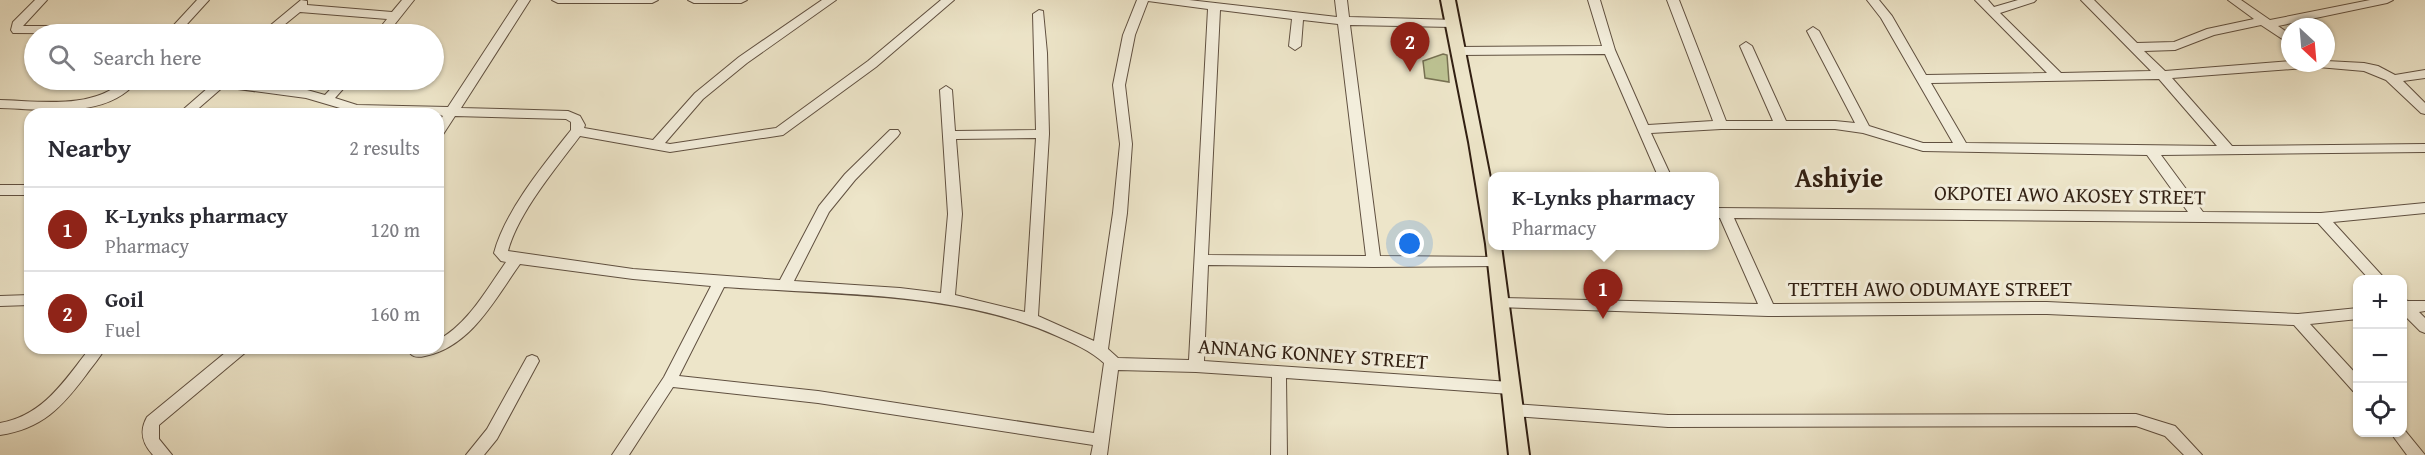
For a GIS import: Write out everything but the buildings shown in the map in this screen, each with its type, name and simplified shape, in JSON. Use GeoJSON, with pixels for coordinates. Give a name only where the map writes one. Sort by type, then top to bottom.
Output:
{"type":"FeatureCollection","features":[{"type":"Feature","properties":{"kind":"main road"},"geometry":{"type":"LineString","coordinates":[[1449,0],[1488,202]]}},
{"type":"Feature","properties":{"kind":"main road"},"geometry":{"type":"LineString","coordinates":[[1494,254],[1502,303],[1519,455]]}},
{"type":"Feature","properties":{"kind":"street"},"geometry":{"type":"LineString","coordinates":[[24,30],[16,30],[17,26],[41,0]]}},
{"type":"Feature","properties":{"kind":"street"},"geometry":{"type":"LineString","coordinates":[[181,24],[203,0]]}},
{"type":"Feature","properties":{"kind":"street"},"geometry":{"type":"LineString","coordinates":[[278,24],[307,0]]}},
{"type":"Feature","properties":{"kind":"street"},"geometry":{"type":"LineString","coordinates":[[389,24],[408,0]]}},
{"type":"Feature","properties":{"kind":"street"},"geometry":{"type":"LineString","coordinates":[[444,122],[524,0]]}},
{"type":"Feature","properties":{"kind":"street"},"geometry":{"type":"LineString","coordinates":[[558,0],[652,0]]}},
{"type":"Feature","properties":{"kind":"street"},"geometry":{"type":"LineString","coordinates":[[694,0],[741,0]]}},
{"type":"Feature","properties":{"kind":"street"},"geometry":{"type":"LineString","coordinates":[[655,146],[699,96],[743,60],[830,0]]}},
{"type":"Feature","properties":{"kind":"street"},"geometry":{"type":"LineString","coordinates":[[577,131],[655,146],[678,148],[779,132],[872,64],[948,0]]}},
{"type":"Feature","properties":{"kind":"street"},"geometry":{"type":"LineString","coordinates":[[1100,351],[1120,213],[1126,144],[1119,85],[1129,35],[1143,0]]}},
{"type":"Feature","properties":{"kind":"street"},"geometry":{"type":"LineString","coordinates":[[1154,0],[1343,21],[1452,23]]}},
{"type":"Feature","properties":{"kind":"street"},"geometry":{"type":"LineString","coordinates":[[1341,0],[1374,262]]}},
{"type":"Feature","properties":{"kind":"street"},"geometry":{"type":"LineString","coordinates":[[1594,0],[1609,50],[1662,172]]}},
{"type":"Feature","properties":{"kind":"street"},"geometry":{"type":"LineString","coordinates":[[1673,0],[1721,125]]}},
{"type":"Feature","properties":{"kind":"street"},"geometry":{"type":"LineString","coordinates":[[1873,0],[1886,16],[1962,147]]}},
{"type":"Feature","properties":{"kind":"street"},"geometry":{"type":"LineString","coordinates":[[1981,0],[2058,77]]}},
{"type":"Feature","properties":{"kind":"street"},"geometry":{"type":"LineString","coordinates":[[1993,11],[2030,0]]}},
{"type":"Feature","properties":{"kind":"street"},"geometry":{"type":"LineString","coordinates":[[2087,0],[2162,75],[2229,151]]}},
{"type":"Feature","properties":{"kind":"street"},"geometry":{"type":"LineString","coordinates":[[2234,0],[2281,33]]}},
{"type":"Feature","properties":{"kind":"street"},"geometry":{"type":"LineString","coordinates":[[2135,47],[2175,46],[2211,32],[2386,0]]}},
{"type":"Feature","properties":{"kind":"street"},"geometry":{"type":"LineString","coordinates":[[1196,366],[1214,6]]}},
{"type":"Feature","properties":{"kind":"street"},"geometry":{"type":"LineString","coordinates":[[297,8],[396,15]]}},
{"type":"Feature","properties":{"kind":"street"},"geometry":{"type":"LineString","coordinates":[[1031,320],[1043,170],[1043,63],[1039,15]]}},
{"type":"Feature","properties":{"kind":"street"},"geometry":{"type":"LineString","coordinates":[[1295,46],[1298,16]]}},
{"type":"Feature","properties":{"kind":"street"},"geometry":{"type":"LineString","coordinates":[[1813,31],[1864,129]]}},
{"type":"Feature","properties":{"kind":"street"},"geometry":{"type":"LineString","coordinates":[[1746,46],[1781,124]]}},
{"type":"Feature","properties":{"kind":"street"},"geometry":{"type":"LineString","coordinates":[[1458,51],[1609,50]]}},
{"type":"Feature","properties":{"kind":"street"},"geometry":{"type":"LineString","coordinates":[[2335,64],[2364,67],[2382,72],[2393,79],[2425,110]]}},
{"type":"Feature","properties":{"kind":"street"},"geometry":{"type":"LineString","coordinates":[[1923,79],[2162,75],[2281,66]]}},
{"type":"Feature","properties":{"kind":"street"},"geometry":{"type":"LineString","coordinates":[[2393,79],[2425,74]]}},
{"type":"Feature","properties":{"kind":"street"},"geometry":{"type":"LineString","coordinates":[[0,104],[67,104],[99,101],[121,90]]}},
{"type":"Feature","properties":{"kind":"street"},"geometry":{"type":"LineString","coordinates":[[191,108],[212,90]]}},
{"type":"Feature","properties":{"kind":"street"},"geometry":{"type":"LineString","coordinates":[[281,90],[307,94],[354,108]]}},
{"type":"Feature","properties":{"kind":"street"},"geometry":{"type":"LineString","coordinates":[[327,100],[336,90]]}},
{"type":"Feature","properties":{"kind":"street"},"geometry":{"type":"LineString","coordinates":[[946,90],[955,214],[947,301]]}},
{"type":"Feature","properties":{"kind":"street"},"geometry":{"type":"LineString","coordinates":[[444,113],[556,114],[576,119],[579,125],[577,131],[542,176],[505,237],[501,254],[516,259],[619,273],[899,294],[947,301],[1031,320],[1063,332],[1100,351],[1113,364],[1100,448],[818,397],[669,381]]}},
{"type":"Feature","properties":{"kind":"street"},"geometry":{"type":"LineString","coordinates":[[1644,129],[1721,125],[1835,125],[1864,129],[1923,147],[2151,151],[2425,148]]}},
{"type":"Feature","properties":{"kind":"street"},"geometry":{"type":"LineString","coordinates":[[784,286],[825,209],[850,177],[894,133]]}},
{"type":"Feature","properties":{"kind":"street"},"geometry":{"type":"LineString","coordinates":[[950,135],[1043,134]]}},
{"type":"Feature","properties":{"kind":"street"},"geometry":{"type":"LineString","coordinates":[[2151,151],[2200,218]]}},
{"type":"Feature","properties":{"kind":"street"},"geometry":{"type":"LineString","coordinates":[[0,190],[24,190]]}},
{"type":"Feature","properties":{"kind":"street","name":"OKPOTEI AWO AKOSEY STREET"},"geometry":{"type":"LineString","coordinates":[[1720,213],[2321,218],[2425,208]]}},
{"type":"Feature","properties":{"kind":"street"},"geometry":{"type":"LineString","coordinates":[[1720,213],[1768,310]]}},
{"type":"Feature","properties":{"kind":"street"},"geometry":{"type":"LineString","coordinates":[[2321,218],[2375,275]]}},
{"type":"Feature","properties":{"kind":"street"},"geometry":{"type":"LineString","coordinates":[[1200,260],[1374,262],[1494,254]]}},
{"type":"Feature","properties":{"kind":"street"},"geometry":{"type":"LineString","coordinates":[[444,345],[459,333],[516,259]]}},
{"type":"Feature","properties":{"kind":"street"},"geometry":{"type":"LineString","coordinates":[[620,455],[669,381],[720,282]]}},
{"type":"Feature","properties":{"kind":"street"},"geometry":{"type":"LineString","coordinates":[[0,301],[24,300]]}},
{"type":"Feature","properties":{"kind":"street","name":"TETTEH AWO ODUMAYE STREET"},"geometry":{"type":"LineString","coordinates":[[1502,303],[1768,310],[2046,308],[2298,320],[2353,314]]}},
{"type":"Feature","properties":{"kind":"street"},"geometry":{"type":"LineString","coordinates":[[2407,306],[2425,306]]}},
{"type":"Feature","properties":{"kind":"street"},"geometry":{"type":"LineString","coordinates":[[2407,310],[2425,327]]}},
{"type":"Feature","properties":{"kind":"street"},"geometry":{"type":"LineString","coordinates":[[2298,320],[2354,383]]}},
{"type":"Feature","properties":{"kind":"street"},"geometry":{"type":"LineString","coordinates":[[0,429],[17,428],[38,417],[93,354]]}},
{"type":"Feature","properties":{"kind":"street"},"geometry":{"type":"LineString","coordinates":[[164,455],[153,447],[148,430],[152,421],[233,354]]}},
{"type":"Feature","properties":{"kind":"street"},"geometry":{"type":"LineString","coordinates":[[474,455],[492,434],[532,361]]}},
{"type":"Feature","properties":{"kind":"street","name":"ANNANG KONNEY STREET"},"geometry":{"type":"LineString","coordinates":[[1113,364],[1196,366],[1510,388]]}},
{"type":"Feature","properties":{"kind":"street"},"geometry":{"type":"LineString","coordinates":[[1279,372],[1279,455]]}},
{"type":"Feature","properties":{"kind":"street"},"geometry":{"type":"LineString","coordinates":[[1513,410],[1668,421],[2136,420],[2170,431],[2194,455]]}},
{"type":"Feature","properties":{"kind":"street"},"geometry":{"type":"LineString","coordinates":[[2401,437],[2417,455]]}},
{"type":"Feature","properties":{"kind":"green space"},"geometry":{"type":"Polygon","coordinates":[[[1443,54],[1447,55],[1449,82],[1425,78],[1423,61],[1443,54]]]}},
{"type":"Feature","properties":{"kind":"place","name":"Goil"},"geometry":{"type":"Point","coordinates":[1410,72]}},
{"type":"Feature","properties":{"kind":"place","name":"K-Lynks pharmacy"},"geometry":{"type":"Point","coordinates":[1603,319]}},
{"type":"Feature","properties":{"kind":"district","name":"Ashiyie"},"geometry":{"type":"Point","coordinates":[1839,178]}}]}
